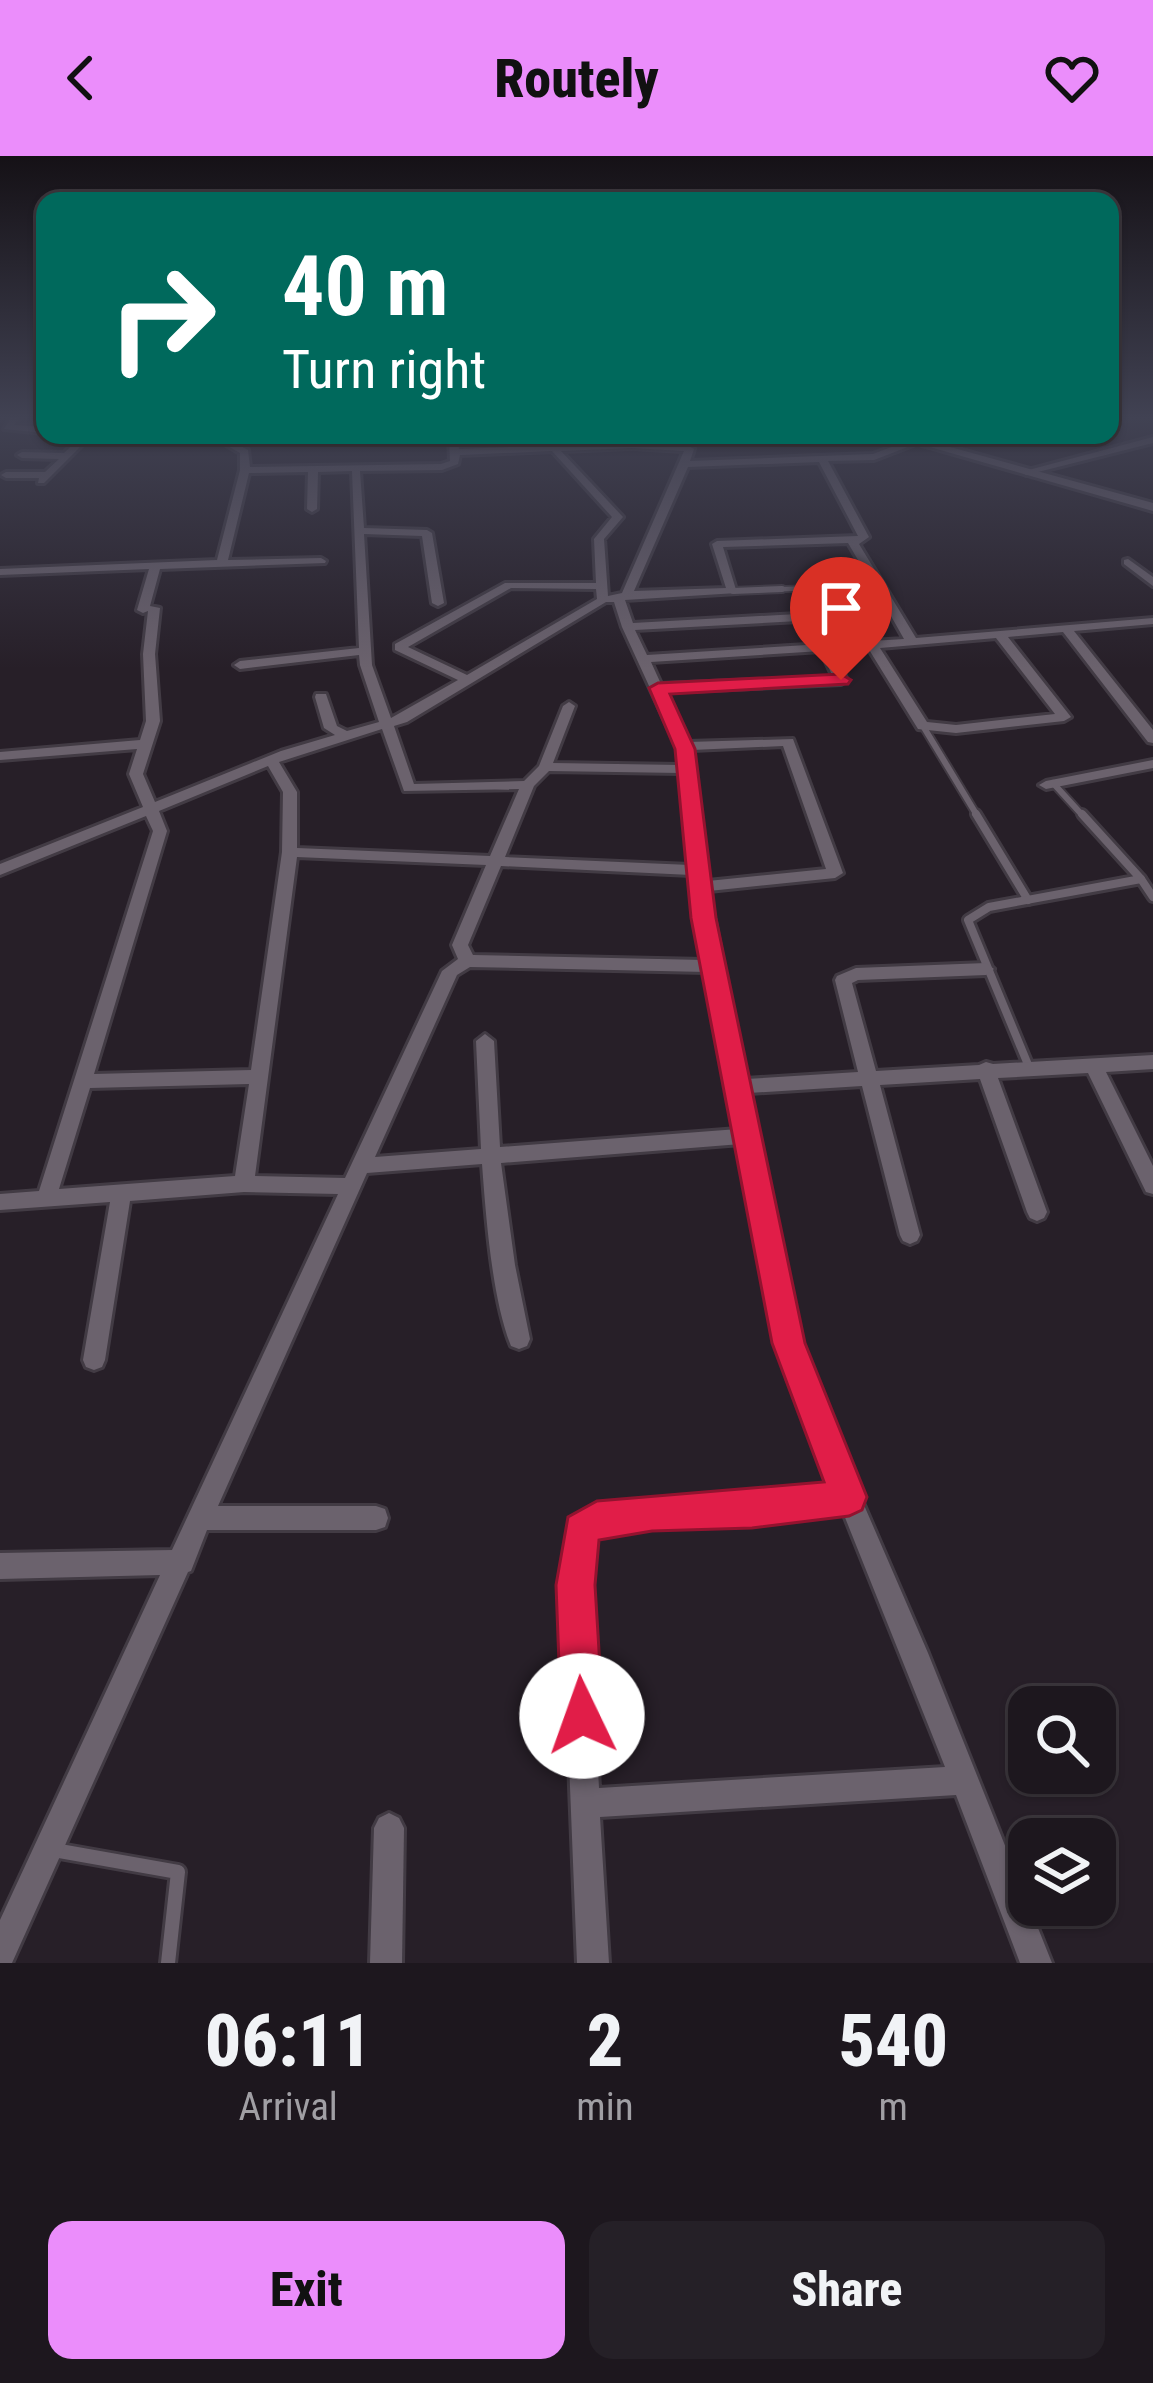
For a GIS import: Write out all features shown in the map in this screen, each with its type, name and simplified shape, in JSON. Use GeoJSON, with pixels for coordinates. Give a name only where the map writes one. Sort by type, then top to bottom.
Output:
{"type":"FeatureCollection","features":[{"type":"Feature","properties":{"kind":"street"},"geometry":{"type":"LineString","coordinates":[[222,563],[237,500]]}},
{"type":"Feature","properties":{"kind":"street"},"geometry":{"type":"LineString","coordinates":[[312,500],[312,509]]}},
{"type":"Feature","properties":{"kind":"street"},"geometry":{"type":"LineString","coordinates":[[358,500],[365,658],[409,788],[529,785]]}},
{"type":"Feature","properties":{"kind":"street"},"geometry":{"type":"LineString","coordinates":[[603,500],[618,517],[599,539],[613,595],[686,758],[714,967],[798,1378],[1036,1963]]}},
{"type":"Feature","properties":{"kind":"street"},"geometry":{"type":"LineString","coordinates":[[0,869],[271,760],[341,734],[390,723],[613,595],[664,500]]}},
{"type":"Feature","properties":{"kind":"street"},"geometry":{"type":"LineString","coordinates":[[240,664],[365,658],[399,647],[509,585],[613,595],[733,591],[717,544],[864,537],[844,500]]}},
{"type":"Feature","properties":{"kind":"street"},"geometry":{"type":"LineString","coordinates":[[360,530],[427,533],[438,604]]}},
{"type":"Feature","properties":{"kind":"street"},"geometry":{"type":"LineString","coordinates":[[853,541],[912,642]]}},
{"type":"Feature","properties":{"kind":"street"},"geometry":{"type":"LineString","coordinates":[[0,572],[321,561]]}},
{"type":"Feature","properties":{"kind":"street"},"geometry":{"type":"LineString","coordinates":[[1128,562],[1153,583]]}},
{"type":"Feature","properties":{"kind":"street"},"geometry":{"type":"LineString","coordinates":[[46,1200],[160,831],[136,774],[153,721],[149,609],[155,566]]}},
{"type":"Feature","properties":{"kind":"street"},"geometry":{"type":"LineString","coordinates":[[628,627],[894,612]]}},
{"type":"Feature","properties":{"kind":"street"},"geometry":{"type":"LineString","coordinates":[[644,659],[1153,621]]}},
{"type":"Feature","properties":{"kind":"street"},"geometry":{"type":"LineString","coordinates":[[1066,629],[1153,740]]}},
{"type":"Feature","properties":{"kind":"street"},"geometry":{"type":"LineString","coordinates":[[872,645],[922,726],[956,730],[1064,717],[1000,635]]}},
{"type":"Feature","properties":{"kind":"street"},"geometry":{"type":"LineString","coordinates":[[399,647],[467,680]]}},
{"type":"Feature","properties":{"kind":"street"},"geometry":{"type":"LineString","coordinates":[[658,688],[841,680],[824,648]]}},
{"type":"Feature","properties":{"kind":"street"},"geometry":{"type":"LineString","coordinates":[[321,697],[331,728],[341,734]]}},
{"type":"Feature","properties":{"kind":"street"},"geometry":{"type":"LineString","coordinates":[[467,961],[460,945],[529,785],[544,767],[569,706]]}},
{"type":"Feature","properties":{"kind":"street"},"geometry":{"type":"LineString","coordinates":[[290,851],[500,859],[700,878],[835,873],[788,742],[686,758],[544,767]]}},
{"type":"Feature","properties":{"kind":"street"},"geometry":{"type":"LineString","coordinates":[[0,756],[146,744]]}},
{"type":"Feature","properties":{"kind":"street"},"geometry":{"type":"LineString","coordinates":[[244,1184],[290,851],[290,791],[271,760]]}},
{"type":"Feature","properties":{"kind":"street"},"geometry":{"type":"LineString","coordinates":[[1050,784],[1153,764]]}},
{"type":"Feature","properties":{"kind":"street"},"geometry":{"type":"LineString","coordinates":[[0,1954],[450,971],[467,961],[714,967]]}},
{"type":"Feature","properties":{"kind":"street"},"geometry":{"type":"LineString","coordinates":[[910,1235],[843,980],[856,974],[986,969]]}},
{"type":"Feature","properties":{"kind":"street"},"geometry":{"type":"LineString","coordinates":[[485,1041],[488,1156],[499,1250],[519,1339]]}},
{"type":"Feature","properties":{"kind":"street"},"geometry":{"type":"LineString","coordinates":[[739,1086],[986,1069],[1095,1069],[1153,1062]]}},
{"type":"Feature","properties":{"kind":"street"},"geometry":{"type":"LineString","coordinates":[[986,1069],[1037,1212]]}},
{"type":"Feature","properties":{"kind":"street"},"geometry":{"type":"LineString","coordinates":[[1095,1069],[1153,1186]]}},
{"type":"Feature","properties":{"kind":"street"},"geometry":{"type":"LineString","coordinates":[[86,1082],[256,1077]]}},
{"type":"Feature","properties":{"kind":"street"},"geometry":{"type":"LineString","coordinates":[[2,1208],[46,1200],[355,1176],[488,1156],[748,1136]]}},
{"type":"Feature","properties":{"kind":"street"},"geometry":{"type":"LineString","coordinates":[[94,1360],[121,1194]]}},
{"type":"Feature","properties":{"kind":"street"},"geometry":{"type":"LineString","coordinates":[[592,1963],[575,1585],[582,1530],[597,1520],[652,1512],[752,1510],[849,1497]]}},
{"type":"Feature","properties":{"kind":"street"},"geometry":{"type":"LineString","coordinates":[[202,1518],[376,1518]]}},
{"type":"Feature","properties":{"kind":"street"},"geometry":{"type":"LineString","coordinates":[[0,1566],[182,1562]]}},
{"type":"Feature","properties":{"kind":"street"},"geometry":{"type":"LineString","coordinates":[[586,1803],[964,1780]]}},
{"type":"Feature","properties":{"kind":"street"},"geometry":{"type":"LineString","coordinates":[[386,1963],[389,1828]]}},
{"type":"Feature","properties":{"kind":"lane"},"geometry":{"type":"LineString","coordinates":[[733,591],[812,588]]}},
{"type":"Feature","properties":{"kind":"lane"},"geometry":{"type":"LineString","coordinates":[[922,726],[1028,900]]}},
{"type":"Feature","properties":{"kind":"lane"},"geometry":{"type":"LineString","coordinates":[[1050,784],[1153,897]]}},
{"type":"Feature","properties":{"kind":"lane"},"geometry":{"type":"LineString","coordinates":[[1029,1067],[968,920],[989,907],[1141,879]]}},
{"type":"Feature","properties":{"kind":"lane"},"geometry":{"type":"LineString","coordinates":[[48,1849],[178,1873],[168,1963]]}},
{"type":"Feature","properties":{"kind":"route"},"geometry":{"type":"LineString","coordinates":[[582,1716],[575,1585],[582,1530],[597,1520],[652,1512],[752,1510],[849,1497],[798,1378],[789,1343],[704,918],[685,749],[658,688],[841,680]]}}]}
